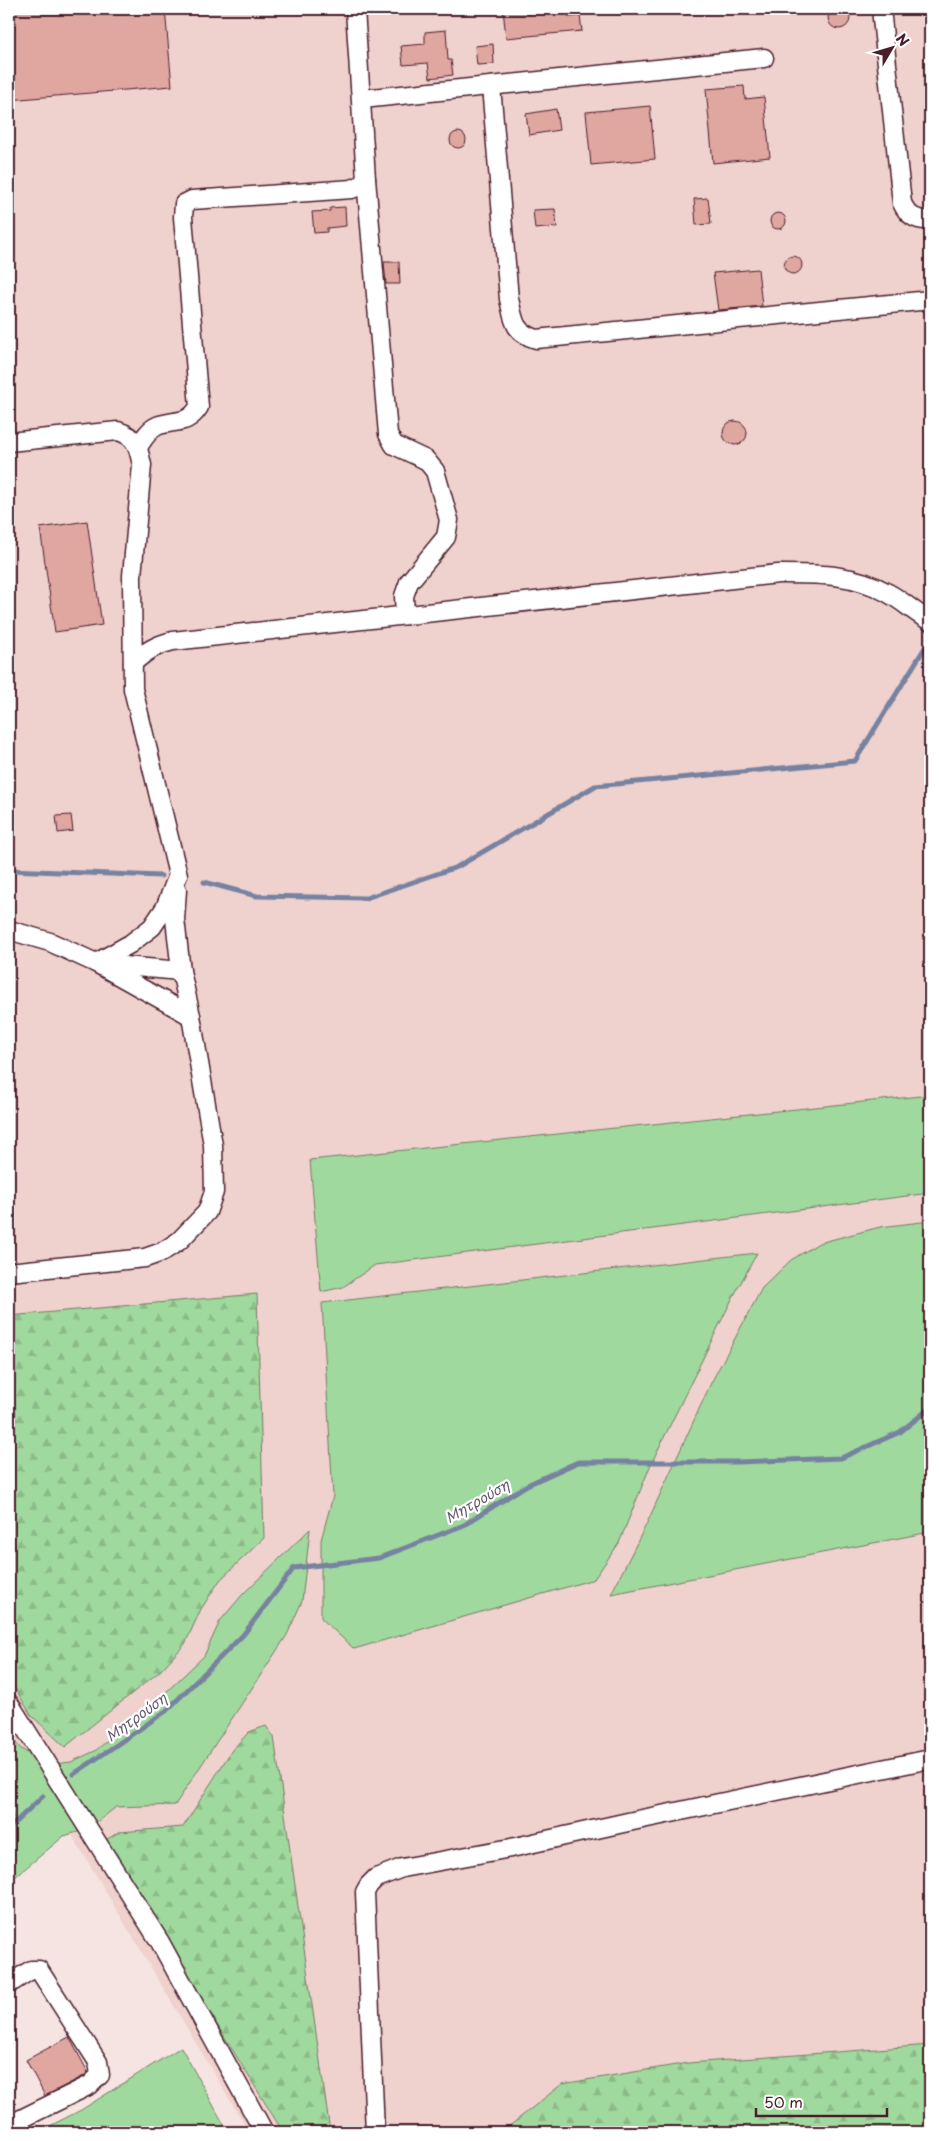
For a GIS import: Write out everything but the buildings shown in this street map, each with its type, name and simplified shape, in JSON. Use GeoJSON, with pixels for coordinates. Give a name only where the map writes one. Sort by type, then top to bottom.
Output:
{"type":"FeatureCollection","features":[{"type":"Feature","properties":{"kind":"street"},"geometry":{"type":"LineString","coordinates":[[355,9],[366,180],[388,434],[394,444],[426,460],[435,471],[450,520],[446,538],[409,582],[404,596],[405,615]]}},
{"type":"Feature","properties":{"kind":"street"},"geometry":{"type":"LineString","coordinates":[[881,9],[902,203],[906,213],[914,218],[930,220]]}},
{"type":"Feature","properties":{"kind":"street"},"geometry":{"type":"LineString","coordinates":[[362,99],[764,58]]}},
{"type":"Feature","properties":{"kind":"street"},"geometry":{"type":"LineString","coordinates":[[491,86],[509,300],[516,328],[526,336],[536,339],[930,300]]}},
{"type":"Feature","properties":{"kind":"street"},"geometry":{"type":"LineString","coordinates":[[138,447],[146,434],[156,427],[188,419],[193,416],[199,407],[183,217],[184,204],[192,200],[352,189],[361,185],[366,180]]}},
{"type":"Feature","properties":{"kind":"street"},"geometry":{"type":"LineString","coordinates":[[9,442],[118,431],[129,434],[138,447],[142,465],[132,576],[133,689],[178,875],[176,919],[181,971],[191,1016],[213,1145],[214,1192],[207,1212],[179,1241],[162,1252],[145,1258],[9,1272]]}},
{"type":"Feature","properties":{"kind":"street"},"geometry":{"type":"LineString","coordinates":[[133,663],[144,652],[156,645],[173,641],[778,574],[823,574],[857,579],[888,593],[930,621]]}},
{"type":"Feature","properties":{"kind":"street"},"geometry":{"type":"LineString","coordinates":[[96,964],[130,944],[152,927],[165,908],[178,875]]}},
{"type":"Feature","properties":{"kind":"street"},"geometry":{"type":"LineString","coordinates":[[9,930],[50,942],[96,964],[191,1016]]}},
{"type":"Feature","properties":{"kind":"street"},"geometry":{"type":"LineString","coordinates":[[96,964],[181,971]]}},
{"type":"Feature","properties":{"kind":"street"},"geometry":{"type":"LineString","coordinates":[[9,1703],[160,1942],[264,2132]]}},
{"type":"Feature","properties":{"kind":"street"},"geometry":{"type":"LineString","coordinates":[[375,2132],[365,1892],[368,1885],[376,1878],[402,1868],[511,1848],[930,1759]]}},
{"type":"Feature","properties":{"kind":"street"},"geometry":{"type":"LineString","coordinates":[[9,1984],[31,1970],[40,1970],[98,2062],[100,2075],[90,2085],[9,2125]]}},
{"type":"Feature","properties":{"kind":"shaded area"},"geometry":{"type":"Polygon","coordinates":[[[9,9],[930,9],[930,2132],[249,2132],[9,1729],[9,9]]]}},
{"type":"Feature","properties":{"kind":"green space"},"geometry":{"type":"Polygon","coordinates":[[[930,1095],[930,1193],[375,1265],[343,1287],[321,1292],[310,1160],[930,1095]]]}},
{"type":"Feature","properties":{"kind":"green space"},"geometry":{"type":"Polygon","coordinates":[[[930,1221],[930,1532],[611,1594],[647,1523],[711,1383],[762,1288],[791,1260],[819,1243],[880,1227],[930,1221]]]}},
{"type":"Feature","properties":{"kind":"green space"},"geometry":{"type":"Polygon","coordinates":[[[757,1253],[732,1299],[651,1464],[619,1543],[594,1579],[354,1649],[321,1618],[321,1540],[333,1496],[322,1303],[757,1253]]]}},
{"type":"Feature","properties":{"kind":"green space"},"geometry":{"type":"Polygon","coordinates":[[[257,1294],[264,1538],[220,1580],[201,1609],[185,1644],[160,1671],[65,1747],[31,1715],[9,1678],[9,1316],[257,1294]]]}},
{"type":"Feature","properties":{"kind":"green space"},"geometry":{"type":"Polygon","coordinates":[[[310,1529],[302,1601],[287,1635],[175,1805],[116,1807],[88,1829],[64,1836],[9,1882],[9,1824],[15,1820],[9,1807],[9,1734],[20,1748],[45,1765],[71,1762],[95,1751],[164,1694],[204,1656],[220,1621],[243,1594],[310,1529]]]}},
{"type":"Feature","properties":{"kind":"green space"},"geometry":{"type":"Polygon","coordinates":[[[266,1726],[274,1737],[330,2132],[283,2132],[104,1841],[119,1832],[183,1827],[232,1750],[249,1732],[266,1726]]]}},
{"type":"Feature","properties":{"kind":"green space"},"geometry":{"type":"Polygon","coordinates":[[[930,2045],[930,2132],[502,2132],[562,2084],[688,2063],[930,2045]]]}},
{"type":"Feature","properties":{"kind":"green space"},"geometry":{"type":"Polygon","coordinates":[[[181,2047],[228,2132],[38,2132],[81,2110],[181,2047]]]}},
{"type":"Feature","properties":{"kind":"waterway"},"geometry":{"type":"LineString","coordinates":[[204,882],[257,896],[366,898],[457,867],[595,786],[855,761],[924,649]]}},
{"type":"Feature","properties":{"kind":"waterway"},"geometry":{"type":"LineString","coordinates":[[9,870],[161,876]]}},
{"type":"Feature","properties":{"kind":"waterway","name":"Μητρούση"},"geometry":{"type":"LineString","coordinates":[[74,1774],[166,1711],[243,1635],[294,1568],[379,1558],[464,1525],[527,1485],[578,1462],[738,1462],[841,1458],[900,1432],[930,1408]]}},
{"type":"Feature","properties":{"kind":"waterway","name":"Μητρούση"},"geometry":{"type":"LineString","coordinates":[[9,1828],[43,1796]]}}]}
